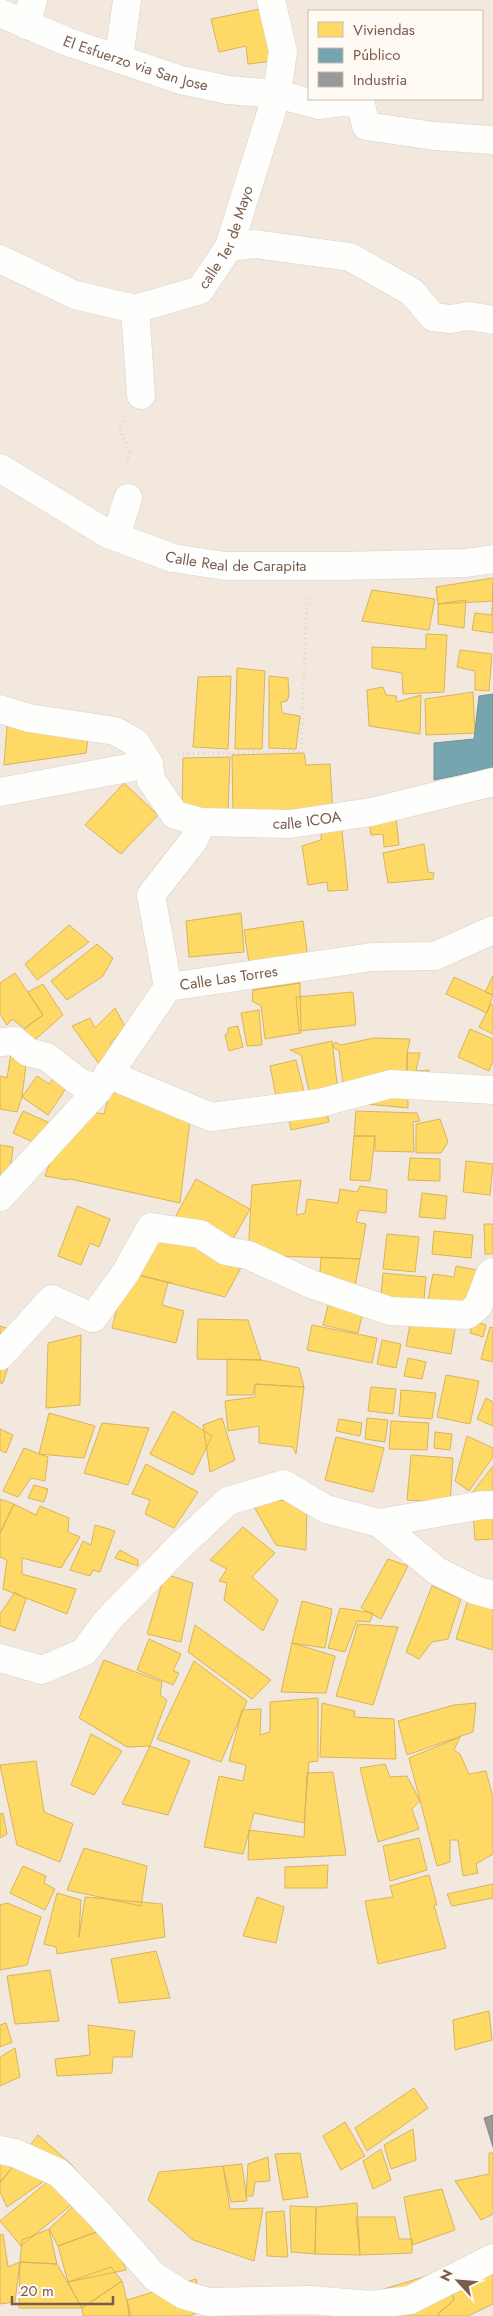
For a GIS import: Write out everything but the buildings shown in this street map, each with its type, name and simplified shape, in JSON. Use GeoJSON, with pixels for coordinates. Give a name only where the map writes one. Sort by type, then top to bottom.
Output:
{"type":"FeatureCollection","features":[{"type":"Feature","properties":{"kind":"street"},"geometry":{"type":"LineString","coordinates":[[120,58],[127,0]]}},
{"type":"Feature","properties":{"kind":"street","name":"calle 1er de Mayo"},"geometry":{"type":"LineString","coordinates":[[0,259],[75,295],[135,309],[200,290],[229,247],[277,94],[283,51],[271,0]]}},
{"type":"Feature","properties":{"kind":"street","name":"El Esfuerzo via San Jose"},"geometry":{"type":"LineString","coordinates":[[0,13],[30,13],[68,42],[181,80],[228,90],[277,94],[318,105],[343,102],[361,104],[366,126],[434,136],[493,140]]}},
{"type":"Feature","properties":{"kind":"street"},"geometry":{"type":"LineString","coordinates":[[229,247],[255,244],[350,257],[412,292],[433,317],[450,319],[469,316],[493,320]]}},
{"type":"Feature","properties":{"kind":"street"},"geometry":{"type":"LineString","coordinates":[[135,309],[141,395]]}},
{"type":"Feature","properties":{"kind":"street","name":"Calle Real de Carapita"},"geometry":{"type":"LineString","coordinates":[[0,468],[116,537],[174,558],[225,566],[428,564],[466,563],[493,559]]}},
{"type":"Feature","properties":{"kind":"street"},"geometry":{"type":"LineString","coordinates":[[116,537],[128,498]]}},
{"type":"Feature","properties":{"kind":"street","name":"calle ICOA"},"geometry":{"type":"LineString","coordinates":[[0,710],[29,718],[115,730],[135,742],[146,760],[151,780],[175,815],[201,822],[290,824],[370,812],[493,782]]}},
{"type":"Feature","properties":{"kind":"street"},"geometry":{"type":"LineString","coordinates":[[0,792],[146,760]]}},
{"type":"Feature","properties":{"kind":"street"},"geometry":{"type":"LineString","coordinates":[[168,987],[151,895],[194,840],[201,822]]}},
{"type":"Feature","properties":{"kind":"street","name":"Calle Las Torres"},"geometry":{"type":"LineString","coordinates":[[0,1197],[103,1082],[168,987],[372,957],[435,956],[493,930]]}},
{"type":"Feature","properties":{"kind":"street"},"geometry":{"type":"LineString","coordinates":[[0,1042],[15,1041],[28,1052],[47,1057],[79,1082],[103,1082],[211,1117],[320,1103],[390,1084],[493,1090]]}},
{"type":"Feature","properties":{"kind":"street"},"geometry":{"type":"LineString","coordinates":[[0,1356],[52,1299],[93,1318],[126,1272],[150,1227],[200,1234],[226,1251],[248,1255],[311,1284],[390,1311],[467,1315],[478,1306],[490,1274],[493,1272]]}},
{"type":"Feature","properties":{"kind":"street"},"geometry":{"type":"LineString","coordinates":[[0,1658],[42,1670],[84,1652],[108,1620],[179,1547],[228,1501],[284,1484],[326,1509],[378,1523],[437,1571],[475,1590],[493,1595]]}},
{"type":"Feature","properties":{"kind":"street"},"geometry":{"type":"LineString","coordinates":[[378,1523],[483,1505],[493,1505]]}},
{"type":"Feature","properties":{"kind":"street"},"geometry":{"type":"LineString","coordinates":[[0,2150],[15,2152],[59,2173],[99,2214],[155,2277],[184,2294],[209,2302],[310,2300],[371,2305],[410,2300],[493,2258]]}},
{"type":"Feature","properties":{"kind":"path"},"geometry":{"type":"LineString","coordinates":[[128,498],[118,486],[130,453],[119,427],[141,395]]}},
{"type":"Feature","properties":{"kind":"path"},"geometry":{"type":"LineString","coordinates":[[146,760],[301,751],[306,609]]}},
{"type":"Feature","properties":{"kind":"shaded area"},"geometry":{"type":"Polygon","coordinates":[[[0,0],[493,0],[493,2316],[0,2316],[0,0]]]}}]}
